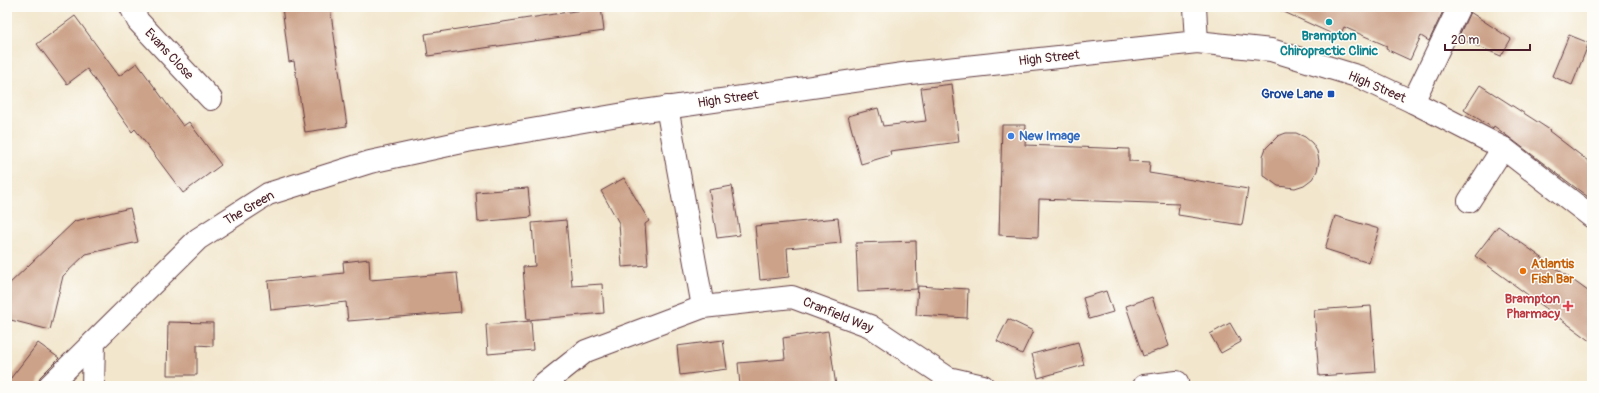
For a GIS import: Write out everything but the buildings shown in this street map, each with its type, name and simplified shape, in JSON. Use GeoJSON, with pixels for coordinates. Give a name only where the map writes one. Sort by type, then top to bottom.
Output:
{"type":"FeatureCollection","features":[{"type":"Feature","properties":{"kind":"street","name":"Evans Close"},"geometry":{"type":"LineString","coordinates":[[131,7],[138,21],[211,99]]}},
{"type":"Feature","properties":{"kind":"street"},"geometry":{"type":"LineString","coordinates":[[1195,7],[1197,42]]}},
{"type":"Feature","properties":{"kind":"street"},"geometry":{"type":"LineString","coordinates":[[1413,102],[1459,7]]}},
{"type":"Feature","properties":{"kind":"street","name":"High Street"},"geometry":{"type":"LineString","coordinates":[[466,141],[667,107],[910,73],[1197,42],[1271,50],[1360,77],[1503,148],[1592,217]]}},
{"type":"Feature","properties":{"kind":"street"},"geometry":{"type":"LineString","coordinates":[[667,107],[703,307]]}},
{"type":"Feature","properties":{"kind":"street","name":"The Green"},"geometry":{"type":"LineString","coordinates":[[49,386],[198,239],[268,194],[370,162],[466,141]]}},
{"type":"Feature","properties":{"kind":"street"},"geometry":{"type":"LineString","coordinates":[[1469,200],[1503,148]]}},
{"type":"Feature","properties":{"kind":"street","name":"Cranfield Way"},"geometry":{"type":"LineString","coordinates":[[542,386],[586,351],[703,307],[792,297],[870,326],[948,378],[983,386]]}},
{"type":"Feature","properties":{"kind":"street"},"geometry":{"type":"LineString","coordinates":[[93,386],[94,342]]}},
{"type":"Feature","properties":{"kind":"street"},"geometry":{"type":"LineString","coordinates":[[1144,386],[1177,382]]}},
{"type":"Feature","properties":{"kind":"place","name":"Brampton Chiropractic Clinic"},"geometry":{"type":"Point","coordinates":[1329,22]}},
{"type":"Feature","properties":{"kind":"place","name":"Grove Lane"},"geometry":{"type":"Point","coordinates":[1331,94]}},
{"type":"Feature","properties":{"kind":"place","name":"New Image"},"geometry":{"type":"Point","coordinates":[1011,136]}},
{"type":"Feature","properties":{"kind":"place","name":"Atlantis Fish Bar"},"geometry":{"type":"Point","coordinates":[1523,271]}},
{"type":"Feature","properties":{"kind":"place","name":"Brampton Pharmacy"},"geometry":{"type":"Point","coordinates":[1568,306]}}]}
